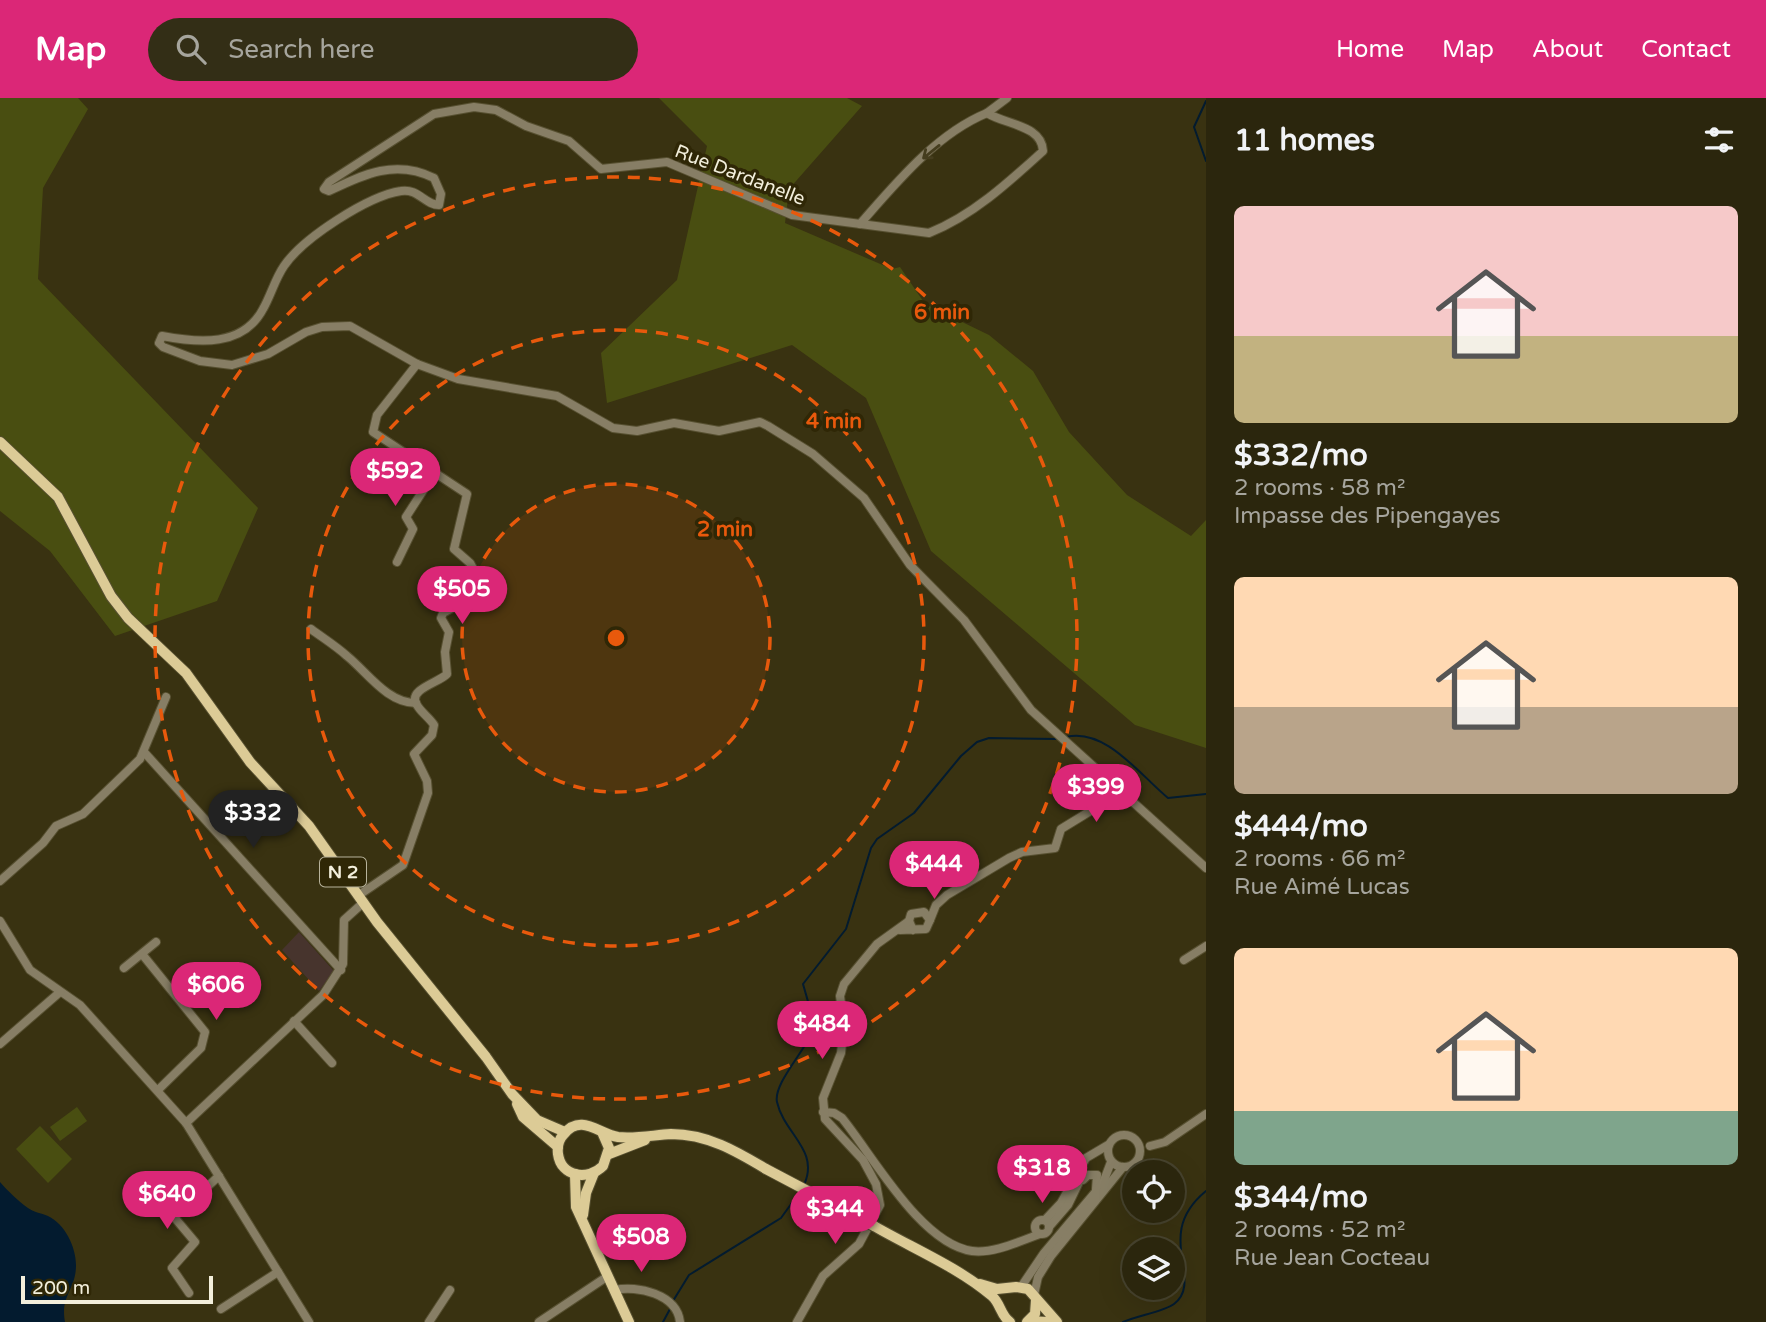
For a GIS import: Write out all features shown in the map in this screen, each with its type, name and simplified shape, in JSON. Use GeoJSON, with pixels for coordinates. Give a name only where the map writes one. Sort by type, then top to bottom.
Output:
{"type":"FeatureCollection","features":[{"type":"Feature","properties":{"kind":"main road","name":"N 2"},"geometry":{"type":"LineString","coordinates":[[0,442],[58,497],[111,596],[128,618],[186,673],[250,762],[309,827],[512,1094],[537,1120],[565,1132]]}},
{"type":"Feature","properties":{"kind":"main road","name":"N 2"},"geometry":{"type":"LineString","coordinates":[[512,1094],[523,1116],[558,1147]]}},
{"type":"Feature","properties":{"kind":"main road"},"geometry":{"type":"LineString","coordinates":[[594,1173],[575,1174],[562,1164],[558,1147],[565,1132],[581,1124],[623,1137],[670,1134],[710,1140],[970,1280],[997,1289],[1016,1287],[1035,1298],[1057,1322]]}},
{"type":"Feature","properties":{"kind":"main road"},"geometry":{"type":"LineString","coordinates":[[584,1226],[582,1208],[594,1173],[603,1166],[609,1154],[608,1143],[602,1132]]}},
{"type":"Feature","properties":{"kind":"main road"},"geometry":{"type":"LineString","coordinates":[[609,1154],[622,1147],[670,1134]]}},
{"type":"Feature","properties":{"kind":"main road"},"geometry":{"type":"LineString","coordinates":[[575,1174],[576,1207],[629,1322]]}},
{"type":"Feature","properties":{"kind":"main road"},"geometry":{"type":"LineString","coordinates":[[970,1280],[999,1305],[1002,1314],[1010,1322]]}},
{"type":"Feature","properties":{"kind":"main road"},"geometry":{"type":"LineString","coordinates":[[999,1305],[1002,1295],[1016,1287]]}},
{"type":"Feature","properties":{"kind":"main road"},"geometry":{"type":"LineString","coordinates":[[1028,1321],[1037,1309],[1035,1298]]}},
{"type":"Feature","properties":{"kind":"main road"},"geometry":{"type":"LineString","coordinates":[[1028,1321],[1047,1322]]}},
{"type":"Feature","properties":{"kind":"street"},"geometry":{"type":"LineString","coordinates":[[860,224],[908,171],[970,120],[987,113],[1007,98]]}},
{"type":"Feature","properties":{"kind":"street","name":"Rue Dardanelle"},"geometry":{"type":"LineString","coordinates":[[417,364],[350,326],[322,327],[306,332],[268,354],[232,365],[200,361],[159,343],[162,336],[211,341],[248,329],[261,313],[283,267],[292,256],[313,239],[376,199],[405,190],[418,193],[431,204],[439,205],[441,194],[433,178],[401,168],[372,172],[329,191],[324,189],[329,182],[434,114],[460,109],[496,110],[526,126],[569,141],[601,169],[667,162],[792,215],[929,233],[950,225],[1012,179],[1043,151],[1043,141],[1036,133],[998,120],[987,113]]}},
{"type":"Feature","properties":{"kind":"street"},"geometry":{"type":"LineString","coordinates":[[416,703],[418,691],[447,674],[445,652],[449,632],[440,618],[443,613],[463,602],[475,574],[475,569],[454,549],[467,494],[373,432],[377,415],[417,364],[458,379],[557,396],[613,428],[637,431],[674,423],[729,431],[760,422],[813,454],[864,498],[910,565],[964,620],[1022,700],[1050,729],[1123,791],[1206,868]]}},
{"type":"Feature","properties":{"kind":"street"},"geometry":{"type":"LineString","coordinates":[[397,562],[413,529],[406,517],[435,472]]}},
{"type":"Feature","properties":{"kind":"street"},"geometry":{"type":"LineString","coordinates":[[186,1123],[323,995],[341,970],[344,920],[362,898],[403,865],[428,793],[427,781],[414,754],[432,734],[434,725],[416,703],[404,701],[376,684],[350,658],[311,629]]}},
{"type":"Feature","properties":{"kind":"street"},"geometry":{"type":"LineString","coordinates":[[0,881],[43,843],[56,826],[83,814],[144,752],[166,698]]}},
{"type":"Feature","properties":{"kind":"street"},"geometry":{"type":"LineString","coordinates":[[144,752],[341,970]]}},
{"type":"Feature","properties":{"kind":"street"},"geometry":{"type":"LineString","coordinates":[[797,1322],[823,1276],[859,1244],[880,1205],[880,1195],[856,1150],[830,1126],[824,1112],[824,1091],[841,1053],[844,1035],[842,989],[849,975],[877,944],[900,930],[914,912],[936,905],[947,895],[1022,852],[1055,848],[1060,828],[1123,791]]}},
{"type":"Feature","properties":{"kind":"street"},"geometry":{"type":"LineString","coordinates":[[900,930],[923,931],[936,905]]}},
{"type":"Feature","properties":{"kind":"street"},"geometry":{"type":"LineString","coordinates":[[920,911],[930,920]]}},
{"type":"Feature","properties":{"kind":"street"},"geometry":{"type":"LineString","coordinates":[[0,921],[23,962],[80,1005],[186,1123],[309,1322]]}},
{"type":"Feature","properties":{"kind":"street"},"geometry":{"type":"LineString","coordinates":[[909,921],[913,930]]}},
{"type":"Feature","properties":{"kind":"street"},"geometry":{"type":"LineString","coordinates":[[124,968],[156,942]]}},
{"type":"Feature","properties":{"kind":"street"},"geometry":{"type":"LineString","coordinates":[[1184,960],[1206,946]]}},
{"type":"Feature","properties":{"kind":"street"},"geometry":{"type":"LineString","coordinates":[[142,954],[205,1032],[201,1048],[158,1090]]}},
{"type":"Feature","properties":{"kind":"street"},"geometry":{"type":"LineString","coordinates":[[0,1044],[60,992]]}},
{"type":"Feature","properties":{"kind":"street"},"geometry":{"type":"LineString","coordinates":[[294,1021],[332,1063]]}},
{"type":"Feature","properties":{"kind":"street"},"geometry":{"type":"LineString","coordinates":[[824,1112],[834,1113],[842,1118],[930,1231],[970,1251],[1026,1239],[1037,1230]]}},
{"type":"Feature","properties":{"kind":"street"},"geometry":{"type":"LineString","coordinates":[[1136,1160],[1150,1146],[1165,1142],[1206,1114]]}},
{"type":"Feature","properties":{"kind":"street"},"geometry":{"type":"LineString","coordinates":[[1037,1230],[1046,1233],[1047,1223],[1086,1158],[1108,1145],[1115,1136],[1124,1134],[1150,1146]]}},
{"type":"Feature","properties":{"kind":"street"},"geometry":{"type":"LineString","coordinates":[[1138,1142],[1140,1153]]}},
{"type":"Feature","properties":{"kind":"street"},"geometry":{"type":"LineString","coordinates":[[1016,1287],[1107,1177],[1110,1160],[1108,1145]]}},
{"type":"Feature","properties":{"kind":"street"},"geometry":{"type":"LineString","coordinates":[[1075,1191],[1093,1157],[1110,1160],[1122,1166]]}},
{"type":"Feature","properties":{"kind":"street"},"geometry":{"type":"LineString","coordinates":[[1035,1298],[1038,1277],[1051,1256],[1122,1168]]}},
{"type":"Feature","properties":{"kind":"street"},"geometry":{"type":"LineString","coordinates":[[1047,1223],[1092,1173],[1097,1175],[1099,1182],[1094,1195]]}},
{"type":"Feature","properties":{"kind":"street"},"geometry":{"type":"LineString","coordinates":[[189,1293],[172,1268],[195,1241],[174,1217],[219,1176]]}},
{"type":"Feature","properties":{"kind":"street"},"geometry":{"type":"LineString","coordinates":[[1037,1230],[1037,1221],[1047,1223]]}},
{"type":"Feature","properties":{"kind":"street"},"geometry":{"type":"LineString","coordinates":[[221,1309],[278,1272]]}},
{"type":"Feature","properties":{"kind":"street"},"geometry":{"type":"LineString","coordinates":[[539,1322],[608,1276]]}},
{"type":"Feature","properties":{"kind":"street"},"geometry":{"type":"LineString","coordinates":[[615,1290],[629,1287],[646,1289],[676,1310],[680,1322]]}},
{"type":"Feature","properties":{"kind":"street"},"geometry":{"type":"LineString","coordinates":[[429,1322],[450,1290]]}},
{"type":"Feature","properties":{"kind":"shaded area"},"geometry":{"type":"Polygon","coordinates":[[[299,932],[334,971],[319,991],[282,950],[299,932]]]}},
{"type":"Feature","properties":{"kind":"green space"},"geometry":{"type":"Polygon","coordinates":[[[0,98],[78,98],[88,109],[43,188],[38,279],[258,508],[217,601],[115,636],[50,551],[0,511],[0,98]]]}},
{"type":"Feature","properties":{"kind":"green space"},"geometry":{"type":"Polygon","coordinates":[[[659,98],[847,98],[862,106],[789,189],[785,223],[892,269],[900,267],[925,304],[989,335],[1033,371],[1069,432],[1127,495],[1191,536],[1206,520],[1206,748],[1135,725],[931,551],[866,398],[792,345],[607,403],[601,353],[677,280],[707,146],[659,98]]]}},
{"type":"Feature","properties":{"kind":"green space"},"geometry":{"type":"Polygon","coordinates":[[[77,1107],[87,1121],[60,1141],[50,1127],[77,1107]]]}},
{"type":"Feature","properties":{"kind":"green space"},"geometry":{"type":"Polygon","coordinates":[[[40,1126],[72,1159],[48,1183],[16,1149],[40,1126]]]}},
{"type":"Feature","properties":{"kind":"water"},"geometry":{"type":"Polygon","coordinates":[[[0,1182],[28,1208],[60,1224],[72,1244],[76,1265],[74,1281],[66,1299],[65,1322],[0,1322],[0,1182]]]}},
{"type":"Feature","properties":{"kind":"waterway"},"geometry":{"type":"LineString","coordinates":[[1206,101],[1194,127],[1206,161]]}},
{"type":"Feature","properties":{"kind":"waterway"},"geometry":{"type":"LineString","coordinates":[[1066,737],[1080,736],[1108,746],[1168,798],[1206,794]]}},
{"type":"Feature","properties":{"kind":"waterway"},"geometry":{"type":"LineString","coordinates":[[804,1185],[808,1162],[799,1142],[786,1124],[777,1102],[777,1094],[785,1075],[815,1026],[803,984],[846,929],[871,848],[877,839],[914,813],[961,756],[977,742],[989,738],[1057,739]]}},
{"type":"Feature","properties":{"kind":"waterway"},"geometry":{"type":"LineString","coordinates":[[1123,1322],[1170,1307],[1182,1294],[1184,1282],[1180,1240],[1183,1224],[1190,1208],[1206,1191]]}},
{"type":"Feature","properties":{"kind":"waterway"},"geometry":{"type":"LineString","coordinates":[[673,1301],[689,1275],[781,1218],[799,1193]]}},
{"type":"Feature","properties":{"kind":"waterway"},"geometry":{"type":"LineString","coordinates":[[663,1322],[670,1309]]}}]}
